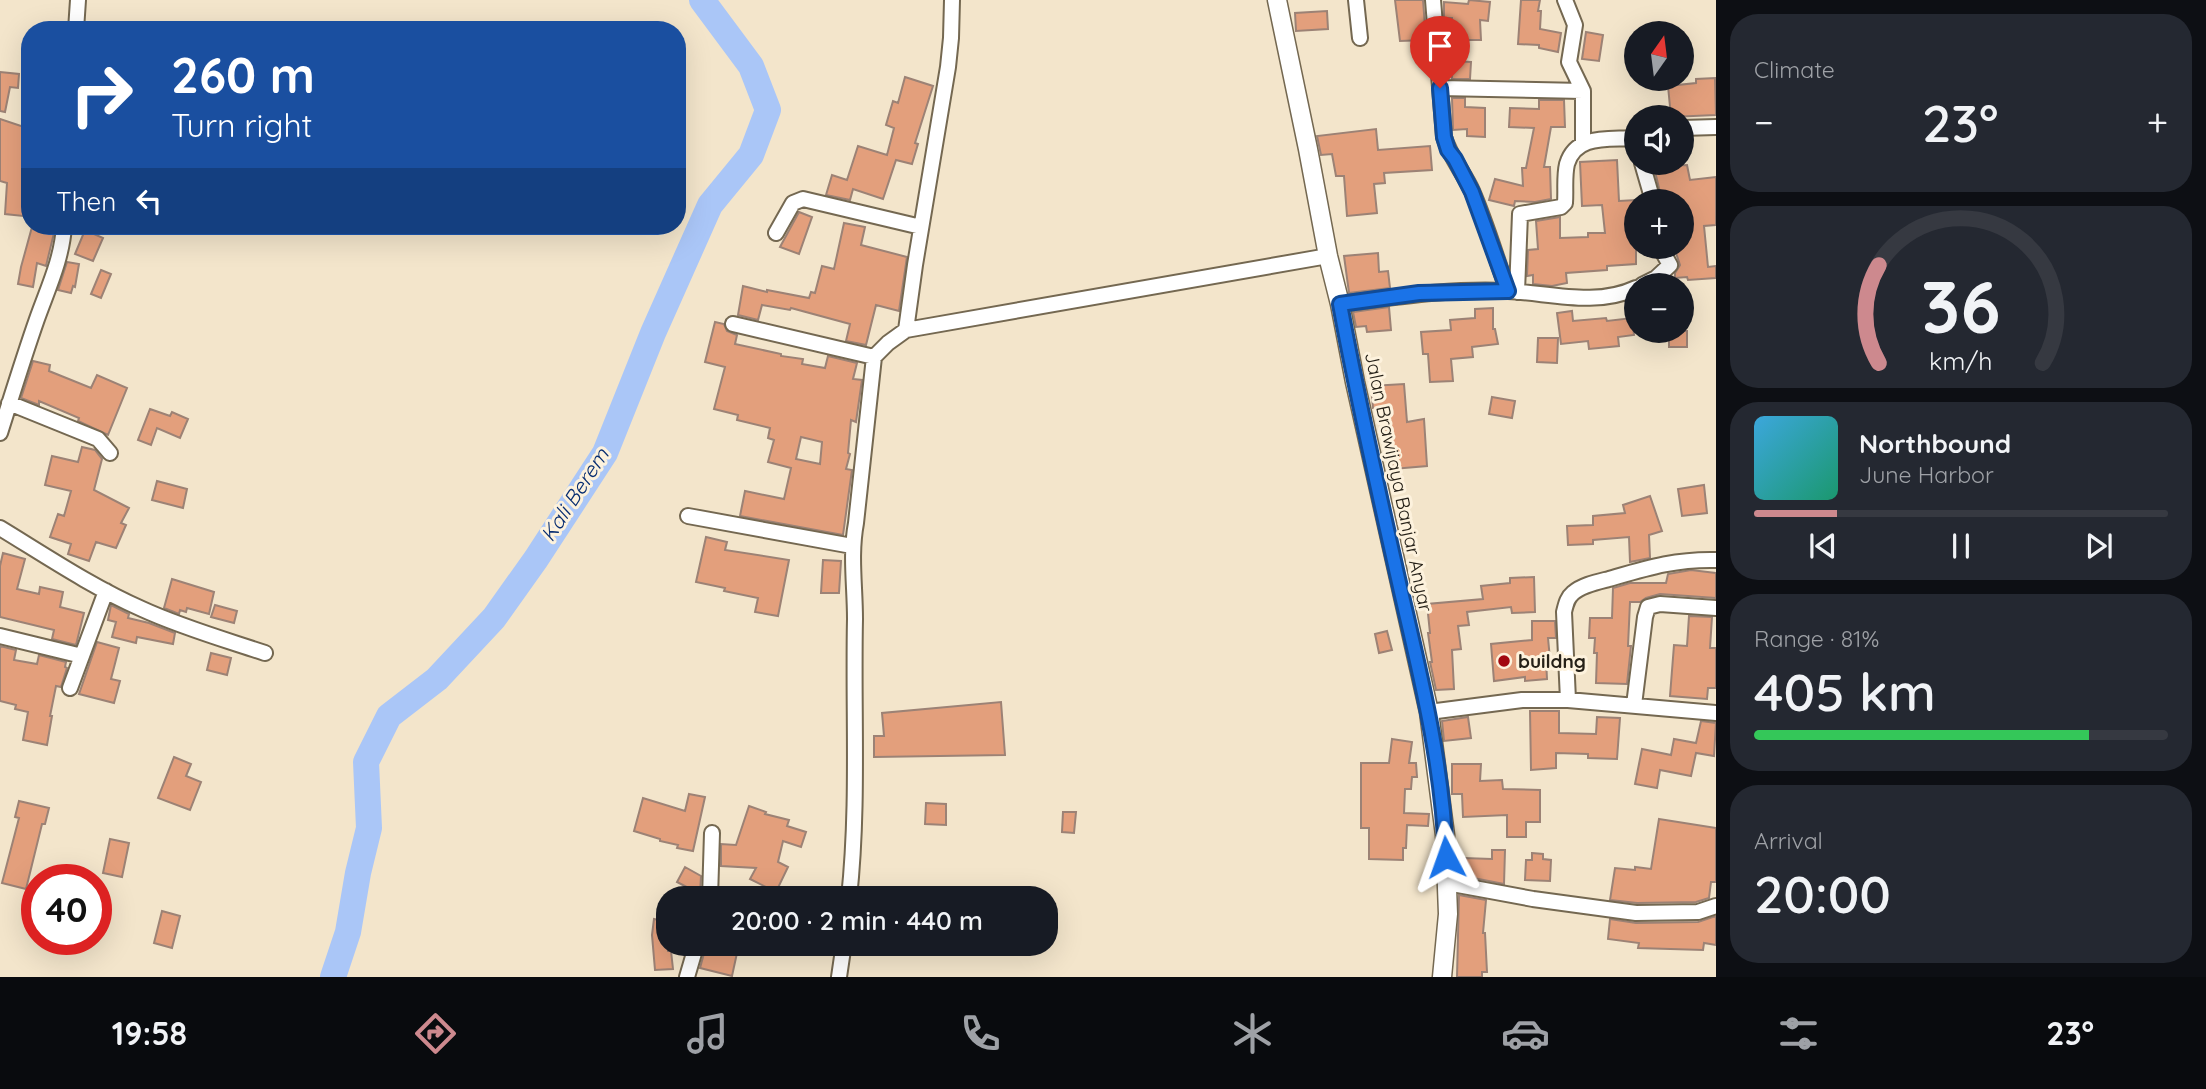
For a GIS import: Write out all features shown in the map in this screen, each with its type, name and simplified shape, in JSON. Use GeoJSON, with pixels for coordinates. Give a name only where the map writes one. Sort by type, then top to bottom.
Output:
{"type":"FeatureCollection","features":[{"type":"Feature","properties":{"kind":"street"},"geometry":{"type":"LineString","coordinates":[[77,21],[78,0]]}},
{"type":"Feature","properties":{"kind":"street"},"geometry":{"type":"LineString","coordinates":[[906,330],[948,67],[952,0]]}},
{"type":"Feature","properties":{"kind":"street","name":"Jalan Brawijaya Banjar Anyar"},"geometry":{"type":"LineString","coordinates":[[1278,0],[1328,256],[1429,712],[1443,814],[1447,883],[1448,914],[1442,977]]}},
{"type":"Feature","properties":{"kind":"street"},"geometry":{"type":"LineString","coordinates":[[1356,0],[1360,38]]}},
{"type":"Feature","properties":{"kind":"street"},"geometry":{"type":"LineString","coordinates":[[1433,0],[1444,137],[1448,150],[1472,192],[1513,291]]}},
{"type":"Feature","properties":{"kind":"street"},"geometry":{"type":"LineString","coordinates":[[1565,0],[1575,25],[1569,62],[1583,91],[1583,142]]}},
{"type":"Feature","properties":{"kind":"street"},"geometry":{"type":"LineString","coordinates":[[1440,88],[1583,91]]}},
{"type":"Feature","properties":{"kind":"street"},"geometry":{"type":"LineString","coordinates":[[1694,128],[1716,127]]}},
{"type":"Feature","properties":{"kind":"street"},"geometry":{"type":"LineString","coordinates":[[1513,291],[1520,214],[1561,207],[1564,203],[1567,163],[1575,149],[1583,142],[1624,140]]}},
{"type":"Feature","properties":{"kind":"street"},"geometry":{"type":"LineString","coordinates":[[776,233],[793,203],[803,199],[921,227]]}},
{"type":"Feature","properties":{"kind":"street"},"geometry":{"type":"LineString","coordinates":[[0,433],[52,281],[63,235]]}},
{"type":"Feature","properties":{"kind":"street"},"geometry":{"type":"LineString","coordinates":[[850,886],[854,793],[855,613],[852,546],[874,357],[906,330],[1328,256]]}},
{"type":"Feature","properties":{"kind":"street"},"geometry":{"type":"LineString","coordinates":[[1661,273],[1670,265],[1667,259]]}},
{"type":"Feature","properties":{"kind":"street"},"geometry":{"type":"LineString","coordinates":[[1340,304],[1419,293],[1513,291],[1567,298],[1600,297],[1624,291]]}},
{"type":"Feature","properties":{"kind":"street"},"geometry":{"type":"LineString","coordinates":[[733,324],[874,357]]}},
{"type":"Feature","properties":{"kind":"street"},"geometry":{"type":"LineString","coordinates":[[9,403],[98,439],[110,453]]}},
{"type":"Feature","properties":{"kind":"street"},"geometry":{"type":"LineString","coordinates":[[688,516],[852,546]]}},
{"type":"Feature","properties":{"kind":"street"},"geometry":{"type":"LineString","coordinates":[[0,528],[106,591],[142,609],[265,653]]}},
{"type":"Feature","properties":{"kind":"street"},"geometry":{"type":"LineString","coordinates":[[1568,700],[1564,612],[1567,598],[1576,590],[1592,584],[1668,562],[1716,560]]}},
{"type":"Feature","properties":{"kind":"street"},"geometry":{"type":"LineString","coordinates":[[70,688],[106,591]]}},
{"type":"Feature","properties":{"kind":"street"},"geometry":{"type":"LineString","coordinates":[[1634,705],[1648,607],[1660,604],[1716,608]]}},
{"type":"Feature","properties":{"kind":"street"},"geometry":{"type":"LineString","coordinates":[[0,636],[82,656]]}},
{"type":"Feature","properties":{"kind":"street"},"geometry":{"type":"LineString","coordinates":[[1429,712],[1522,700],[1568,700],[1716,713]]}},
{"type":"Feature","properties":{"kind":"street"},"geometry":{"type":"LineString","coordinates":[[710,886],[712,833]]}},
{"type":"Feature","properties":{"kind":"street"},"geometry":{"type":"LineString","coordinates":[[1447,883],[1533,899],[1636,913],[1698,912],[1716,905]]}},
{"type":"Feature","properties":{"kind":"street"},"geometry":{"type":"LineString","coordinates":[[688,977],[694,956]]}},
{"type":"Feature","properties":{"kind":"street"},"geometry":{"type":"LineString","coordinates":[[839,977],[842,956]]}},
{"type":"Feature","properties":{"kind":"building"},"geometry":{"type":"Polygon","coordinates":[[[1395,0],[1423,0],[1426,40],[1400,41],[1395,0]]]}},
{"type":"Feature","properties":{"kind":"building"},"geometry":{"type":"Polygon","coordinates":[[[1469,0],[1490,2],[1488,21],[1480,20],[1481,40],[1452,40],[1452,18],[1444,18],[1444,2],[1468,4],[1469,0]]]}},
{"type":"Feature","properties":{"kind":"building"},"geometry":{"type":"Polygon","coordinates":[[[1521,0],[1540,0],[1540,29],[1561,33],[1558,52],[1539,48],[1539,45],[1518,44],[1521,0]]]}},
{"type":"Feature","properties":{"kind":"building"},"geometry":{"type":"Polygon","coordinates":[[[1327,11],[1328,29],[1296,31],[1295,13],[1327,11]]]}},
{"type":"Feature","properties":{"kind":"building"},"geometry":{"type":"Polygon","coordinates":[[[1586,32],[1603,35],[1599,61],[1582,59],[1586,32]]]}},
{"type":"Feature","properties":{"kind":"building"},"geometry":{"type":"Polygon","coordinates":[[[1452,61],[1471,62],[1470,79],[1452,79],[1452,61]]]}},
{"type":"Feature","properties":{"kind":"building"},"geometry":{"type":"Polygon","coordinates":[[[0,72],[19,74],[18,88],[10,87],[5,112],[0,111],[0,72]]]}},
{"type":"Feature","properties":{"kind":"building"},"geometry":{"type":"Polygon","coordinates":[[[905,77],[933,86],[915,143],[918,144],[912,164],[896,160],[883,199],[853,189],[850,200],[826,195],[832,175],[847,180],[858,146],[887,155],[894,128],[886,125],[893,101],[898,103],[905,77]]]}},
{"type":"Feature","properties":{"kind":"building"},"geometry":{"type":"Polygon","coordinates":[[[1715,78],[1716,115],[1694,116],[1694,105],[1670,105],[1668,91],[1694,91],[1696,79],[1715,78]]]}},
{"type":"Feature","properties":{"kind":"building"},"geometry":{"type":"Polygon","coordinates":[[[1452,98],[1465,98],[1465,107],[1485,108],[1485,137],[1467,136],[1467,129],[1453,130],[1452,98]]]}},
{"type":"Feature","properties":{"kind":"building"},"geometry":{"type":"Polygon","coordinates":[[[1539,100],[1564,100],[1565,127],[1551,127],[1544,167],[1550,167],[1551,199],[1535,202],[1515,201],[1514,206],[1489,200],[1495,179],[1523,186],[1522,168],[1526,168],[1534,128],[1509,127],[1510,108],[1539,109],[1539,100]]]}},
{"type":"Feature","properties":{"kind":"building"},"geometry":{"type":"Polygon","coordinates":[[[0,119],[21,126],[21,216],[5,214],[7,183],[0,181],[0,119]]]}},
{"type":"Feature","properties":{"kind":"building"},"geometry":{"type":"Polygon","coordinates":[[[1376,129],[1378,150],[1430,146],[1432,170],[1384,173],[1385,183],[1374,184],[1377,213],[1347,216],[1344,176],[1336,176],[1332,154],[1321,155],[1317,136],[1376,129]]]}},
{"type":"Feature","properties":{"kind":"building"},"geometry":{"type":"Polygon","coordinates":[[[1617,160],[1619,201],[1624,201],[1624,259],[1636,259],[1636,264],[1607,266],[1607,270],[1566,273],[1567,283],[1552,286],[1533,284],[1533,275],[1527,276],[1528,250],[1538,249],[1536,221],[1560,217],[1560,238],[1605,233],[1602,205],[1582,206],[1580,162],[1617,160]]]}},
{"type":"Feature","properties":{"kind":"building"},"geometry":{"type":"Polygon","coordinates":[[[1656,175],[1689,175],[1690,180],[1716,177],[1716,225],[1704,226],[1708,267],[1716,266],[1716,278],[1694,280],[1694,273],[1675,273],[1680,265],[1678,259],[1694,259],[1694,189],[1659,189],[1656,175]]]}},
{"type":"Feature","properties":{"kind":"building"},"geometry":{"type":"Polygon","coordinates":[[[799,212],[812,217],[799,254],[780,247],[799,212]]]}},
{"type":"Feature","properties":{"kind":"building"},"geometry":{"type":"Polygon","coordinates":[[[844,223],[865,227],[861,245],[907,257],[899,311],[876,305],[866,345],[846,341],[850,324],[791,308],[762,305],[758,320],[738,315],[743,286],[809,298],[811,292],[815,293],[822,266],[834,269],[844,223]]]}},
{"type":"Feature","properties":{"kind":"building"},"geometry":{"type":"Polygon","coordinates":[[[30,235],[54,235],[46,266],[37,263],[33,287],[18,284],[30,235]]]}},
{"type":"Feature","properties":{"kind":"building"},"geometry":{"type":"Polygon","coordinates":[[[83,235],[103,238],[93,261],[75,254],[83,235]]]}},
{"type":"Feature","properties":{"kind":"building"},"geometry":{"type":"Polygon","coordinates":[[[1378,253],[1379,272],[1388,271],[1390,288],[1349,293],[1344,256],[1378,253]]]}},
{"type":"Feature","properties":{"kind":"building"},"geometry":{"type":"Polygon","coordinates":[[[67,262],[79,264],[75,287],[73,286],[71,293],[58,290],[67,262]]]}},
{"type":"Feature","properties":{"kind":"building"},"geometry":{"type":"Polygon","coordinates":[[[101,270],[111,274],[101,298],[91,294],[101,270]]]}},
{"type":"Feature","properties":{"kind":"building"},"geometry":{"type":"Polygon","coordinates":[[[1389,307],[1391,330],[1367,332],[1366,326],[1356,327],[1353,312],[1389,307]]]}},
{"type":"Feature","properties":{"kind":"building"},"geometry":{"type":"Polygon","coordinates":[[[1493,308],[1493,329],[1498,344],[1472,347],[1473,357],[1451,359],[1453,381],[1430,382],[1428,354],[1423,354],[1421,332],[1451,330],[1450,320],[1475,318],[1475,309],[1493,308]]]}},
{"type":"Feature","properties":{"kind":"building"},"geometry":{"type":"Polygon","coordinates":[[[1572,311],[1573,321],[1624,319],[1624,336],[1618,337],[1619,346],[1589,349],[1588,341],[1561,344],[1557,313],[1572,311]]]}},
{"type":"Feature","properties":{"kind":"building"},"geometry":{"type":"Polygon","coordinates":[[[715,322],[724,324],[727,331],[737,335],[735,344],[803,359],[802,364],[825,368],[828,356],[857,363],[853,379],[862,380],[856,422],[851,420],[850,454],[846,469],[852,470],[843,535],[740,516],[745,491],[784,499],[791,468],[768,462],[774,440],[768,438],[770,428],[737,420],[738,415],[714,409],[725,367],[705,362],[715,322]],[[801,437],[796,459],[820,464],[822,442],[801,437]]]}},
{"type":"Feature","properties":{"kind":"building"},"geometry":{"type":"Polygon","coordinates":[[[1538,338],[1558,338],[1557,363],[1537,362],[1538,338]]]}},
{"type":"Feature","properties":{"kind":"building"},"geometry":{"type":"Polygon","coordinates":[[[1669,343],[1687,343],[1687,347],[1669,347],[1669,343]]]}},
{"type":"Feature","properties":{"kind":"building"},"geometry":{"type":"Polygon","coordinates":[[[33,361],[50,365],[49,371],[91,388],[97,375],[127,388],[108,435],[78,421],[79,418],[39,401],[39,405],[21,398],[33,361]]]}},
{"type":"Feature","properties":{"kind":"building"},"geometry":{"type":"Polygon","coordinates":[[[1404,384],[1407,422],[1424,419],[1427,466],[1393,469],[1390,441],[1386,442],[1381,408],[1373,408],[1371,386],[1404,384]]]}},
{"type":"Feature","properties":{"kind":"building"},"geometry":{"type":"Polygon","coordinates":[[[1492,397],[1515,401],[1512,418],[1489,414],[1492,397]]]}},
{"type":"Feature","properties":{"kind":"building"},"geometry":{"type":"Polygon","coordinates":[[[150,409],[170,416],[172,412],[188,419],[180,438],[157,428],[151,445],[138,440],[150,409]]]}},
{"type":"Feature","properties":{"kind":"building"},"geometry":{"type":"Polygon","coordinates":[[[82,447],[95,450],[102,459],[94,490],[129,508],[121,523],[126,525],[116,548],[96,542],[89,561],[68,554],[71,544],[50,537],[58,514],[64,516],[71,491],[45,485],[52,456],[78,462],[82,447]]]}},
{"type":"Feature","properties":{"kind":"building"},"geometry":{"type":"Polygon","coordinates":[[[157,481],[187,489],[183,508],[152,500],[157,481]]]}},
{"type":"Feature","properties":{"kind":"building"},"geometry":{"type":"Polygon","coordinates":[[[1704,485],[1707,513],[1682,516],[1678,489],[1704,485]]]}},
{"type":"Feature","properties":{"kind":"building"},"geometry":{"type":"Polygon","coordinates":[[[1650,496],[1662,531],[1649,535],[1650,558],[1630,562],[1629,537],[1593,540],[1593,544],[1568,545],[1567,526],[1593,525],[1593,516],[1625,513],[1623,505],[1650,496]]]}},
{"type":"Feature","properties":{"kind":"building"},"geometry":{"type":"Polygon","coordinates":[[[706,537],[727,542],[725,550],[789,560],[778,616],[755,612],[758,598],[696,582],[706,537]]]}},
{"type":"Feature","properties":{"kind":"building"},"geometry":{"type":"Polygon","coordinates":[[[3,553],[25,559],[17,589],[39,594],[40,587],[63,592],[60,607],[84,613],[76,645],[52,639],[54,630],[0,617],[0,566],[3,553]]]}},
{"type":"Feature","properties":{"kind":"building"},"geometry":{"type":"Polygon","coordinates":[[[823,560],[841,561],[839,593],[821,593],[823,560]]]}},
{"type":"Feature","properties":{"kind":"building"},"geometry":{"type":"Polygon","coordinates":[[[1691,570],[1716,573],[1716,598],[1660,594],[1640,602],[1630,602],[1628,646],[1631,646],[1627,684],[1596,683],[1597,653],[1594,653],[1595,638],[1589,638],[1590,618],[1612,618],[1613,588],[1630,583],[1666,583],[1668,574],[1691,570]]]}},
{"type":"Feature","properties":{"kind":"building"},"geometry":{"type":"Polygon","coordinates":[[[1534,577],[1535,612],[1512,613],[1511,607],[1467,612],[1469,625],[1458,626],[1461,649],[1452,650],[1454,689],[1436,690],[1430,662],[1427,604],[1483,599],[1481,586],[1510,583],[1510,578],[1534,577]]]}},
{"type":"Feature","properties":{"kind":"building"},"geometry":{"type":"Polygon","coordinates":[[[172,579],[214,592],[209,614],[187,608],[186,612],[180,610],[179,614],[164,608],[172,579]]]}},
{"type":"Feature","properties":{"kind":"building"},"geometry":{"type":"Polygon","coordinates":[[[111,605],[129,614],[128,618],[175,633],[173,644],[137,637],[136,643],[112,637],[116,622],[108,620],[111,605]]]}},
{"type":"Feature","properties":{"kind":"building"},"geometry":{"type":"Polygon","coordinates":[[[215,605],[237,611],[234,623],[211,617],[215,605]]]}},
{"type":"Feature","properties":{"kind":"building"},"geometry":{"type":"Polygon","coordinates":[[[1689,616],[1712,617],[1710,648],[1716,648],[1716,688],[1708,688],[1707,699],[1670,696],[1674,645],[1687,646],[1689,616]]]}},
{"type":"Feature","properties":{"kind":"building"},"geometry":{"type":"Polygon","coordinates":[[[1532,621],[1555,621],[1556,638],[1548,638],[1550,659],[1546,659],[1547,679],[1525,681],[1525,677],[1494,681],[1491,644],[1532,640],[1532,621]]]}},
{"type":"Feature","properties":{"kind":"building"},"geometry":{"type":"Polygon","coordinates":[[[1387,631],[1392,650],[1379,653],[1375,634],[1387,631]]]}},
{"type":"Feature","properties":{"kind":"building"},"geometry":{"type":"Polygon","coordinates":[[[97,642],[119,648],[111,679],[120,681],[114,703],[79,694],[97,642]]]}},
{"type":"Feature","properties":{"kind":"building"},"geometry":{"type":"Polygon","coordinates":[[[0,646],[16,650],[14,660],[37,664],[39,655],[66,662],[67,668],[61,687],[56,686],[47,745],[23,740],[28,712],[15,709],[16,705],[0,701],[0,646]]]}},
{"type":"Feature","properties":{"kind":"building"},"geometry":{"type":"Polygon","coordinates":[[[211,653],[231,658],[227,675],[207,670],[211,653]]]}},
{"type":"Feature","properties":{"kind":"building"},"geometry":{"type":"Polygon","coordinates":[[[1001,702],[1005,755],[874,757],[874,736],[884,736],[882,713],[1001,702]]]}},
{"type":"Feature","properties":{"kind":"building"},"geometry":{"type":"Polygon","coordinates":[[[1530,711],[1559,711],[1559,733],[1596,734],[1597,717],[1620,718],[1617,759],[1588,758],[1588,754],[1556,753],[1556,768],[1531,770],[1530,711]]]}},
{"type":"Feature","properties":{"kind":"building"},"geometry":{"type":"Polygon","coordinates":[[[1468,717],[1471,738],[1444,741],[1442,721],[1468,717]]]}},
{"type":"Feature","properties":{"kind":"building"},"geometry":{"type":"Polygon","coordinates":[[[1701,721],[1716,723],[1714,756],[1696,753],[1691,776],[1660,770],[1657,788],[1635,784],[1642,749],[1671,755],[1674,739],[1696,743],[1701,721]]]}},
{"type":"Feature","properties":{"kind":"building"},"geometry":{"type":"Polygon","coordinates":[[[1392,739],[1412,742],[1409,763],[1416,763],[1417,777],[1412,777],[1411,789],[1405,789],[1404,813],[1429,814],[1428,826],[1407,825],[1403,860],[1369,859],[1369,828],[1361,828],[1361,763],[1389,763],[1392,739]]]}},
{"type":"Feature","properties":{"kind":"building"},"geometry":{"type":"Polygon","coordinates":[[[174,757],[191,764],[186,776],[201,782],[190,810],[158,798],[174,757]]]}},
{"type":"Feature","properties":{"kind":"building"},"geometry":{"type":"Polygon","coordinates":[[[1452,764],[1481,764],[1480,781],[1502,780],[1503,789],[1540,790],[1540,822],[1526,822],[1526,837],[1507,837],[1507,815],[1463,817],[1462,794],[1452,794],[1452,764]]]}},
{"type":"Feature","properties":{"kind":"building"},"geometry":{"type":"Polygon","coordinates":[[[689,794],[705,797],[693,851],[677,848],[678,845],[634,831],[643,798],[685,811],[689,794]]]}},
{"type":"Feature","properties":{"kind":"building"},"geometry":{"type":"Polygon","coordinates":[[[19,801],[49,808],[32,864],[21,864],[21,888],[2,883],[19,818],[15,817],[19,801]]]}},
{"type":"Feature","properties":{"kind":"building"},"geometry":{"type":"Polygon","coordinates":[[[926,803],[946,804],[946,825],[925,824],[926,803]]]}},
{"type":"Feature","properties":{"kind":"building"},"geometry":{"type":"Polygon","coordinates":[[[749,806],[766,812],[765,814],[789,820],[787,826],[806,832],[801,847],[783,841],[778,862],[788,867],[779,886],[764,886],[750,879],[756,868],[721,866],[721,844],[736,845],[749,806]]]}},
{"type":"Feature","properties":{"kind":"building"},"geometry":{"type":"Polygon","coordinates":[[[1063,812],[1076,812],[1074,833],[1062,832],[1063,812]]]}},
{"type":"Feature","properties":{"kind":"building"},"geometry":{"type":"Polygon","coordinates":[[[1659,819],[1716,828],[1716,882],[1711,882],[1709,898],[1696,902],[1637,903],[1610,900],[1615,868],[1651,869],[1659,819]]]}},
{"type":"Feature","properties":{"kind":"building"},"geometry":{"type":"Polygon","coordinates":[[[110,839],[129,843],[122,877],[112,875],[112,864],[105,864],[110,839]]]}},
{"type":"Feature","properties":{"kind":"building"},"geometry":{"type":"Polygon","coordinates":[[[1492,850],[1505,850],[1504,884],[1458,875],[1458,863],[1464,863],[1464,858],[1492,859],[1492,850]]]}},
{"type":"Feature","properties":{"kind":"building"},"geometry":{"type":"Polygon","coordinates":[[[1532,853],[1543,854],[1543,859],[1551,860],[1550,881],[1525,880],[1526,860],[1532,860],[1532,853]]]}},
{"type":"Feature","properties":{"kind":"building"},"geometry":{"type":"Polygon","coordinates":[[[685,867],[701,876],[700,886],[685,886],[677,882],[685,867]]]}},
{"type":"Feature","properties":{"kind":"building"},"geometry":{"type":"Polygon","coordinates":[[[1459,895],[1486,900],[1483,933],[1487,972],[1482,972],[1482,977],[1457,977],[1459,895]]]}},
{"type":"Feature","properties":{"kind":"building"},"geometry":{"type":"Polygon","coordinates":[[[162,911],[180,916],[172,948],[154,943],[162,911]]]}},
{"type":"Feature","properties":{"kind":"building"},"geometry":{"type":"Polygon","coordinates":[[[1716,916],[1716,945],[1704,943],[1703,950],[1638,948],[1639,943],[1608,939],[1610,919],[1636,923],[1698,922],[1716,916]]]}},
{"type":"Feature","properties":{"kind":"building"},"geometry":{"type":"Polygon","coordinates":[[[654,919],[656,956],[672,956],[673,969],[655,970],[652,935],[654,919]]]}},
{"type":"Feature","properties":{"kind":"building"},"geometry":{"type":"Polygon","coordinates":[[[703,956],[736,956],[732,976],[700,968],[703,956]]]}},
{"type":"Feature","properties":{"kind":"waterway","name":"Kali Berem"},"geometry":{"type":"LineString","coordinates":[[333,977],[348,932],[369,828],[366,762],[389,716],[437,679],[494,618],[605,453],[653,333],[710,205],[751,155],[768,110],[751,66],[702,0]]}},
{"type":"Feature","properties":{"kind":"place","name":"buildng"},"geometry":{"type":"Point","coordinates":[1504,661]}},
{"type":"Feature","properties":{"kind":"route"},"geometry":{"type":"LineString","coordinates":[[1440,88],[1444,137],[1448,150],[1472,192],[1508,291],[1419,293],[1340,304],[1429,712],[1446,857]]}}]}
